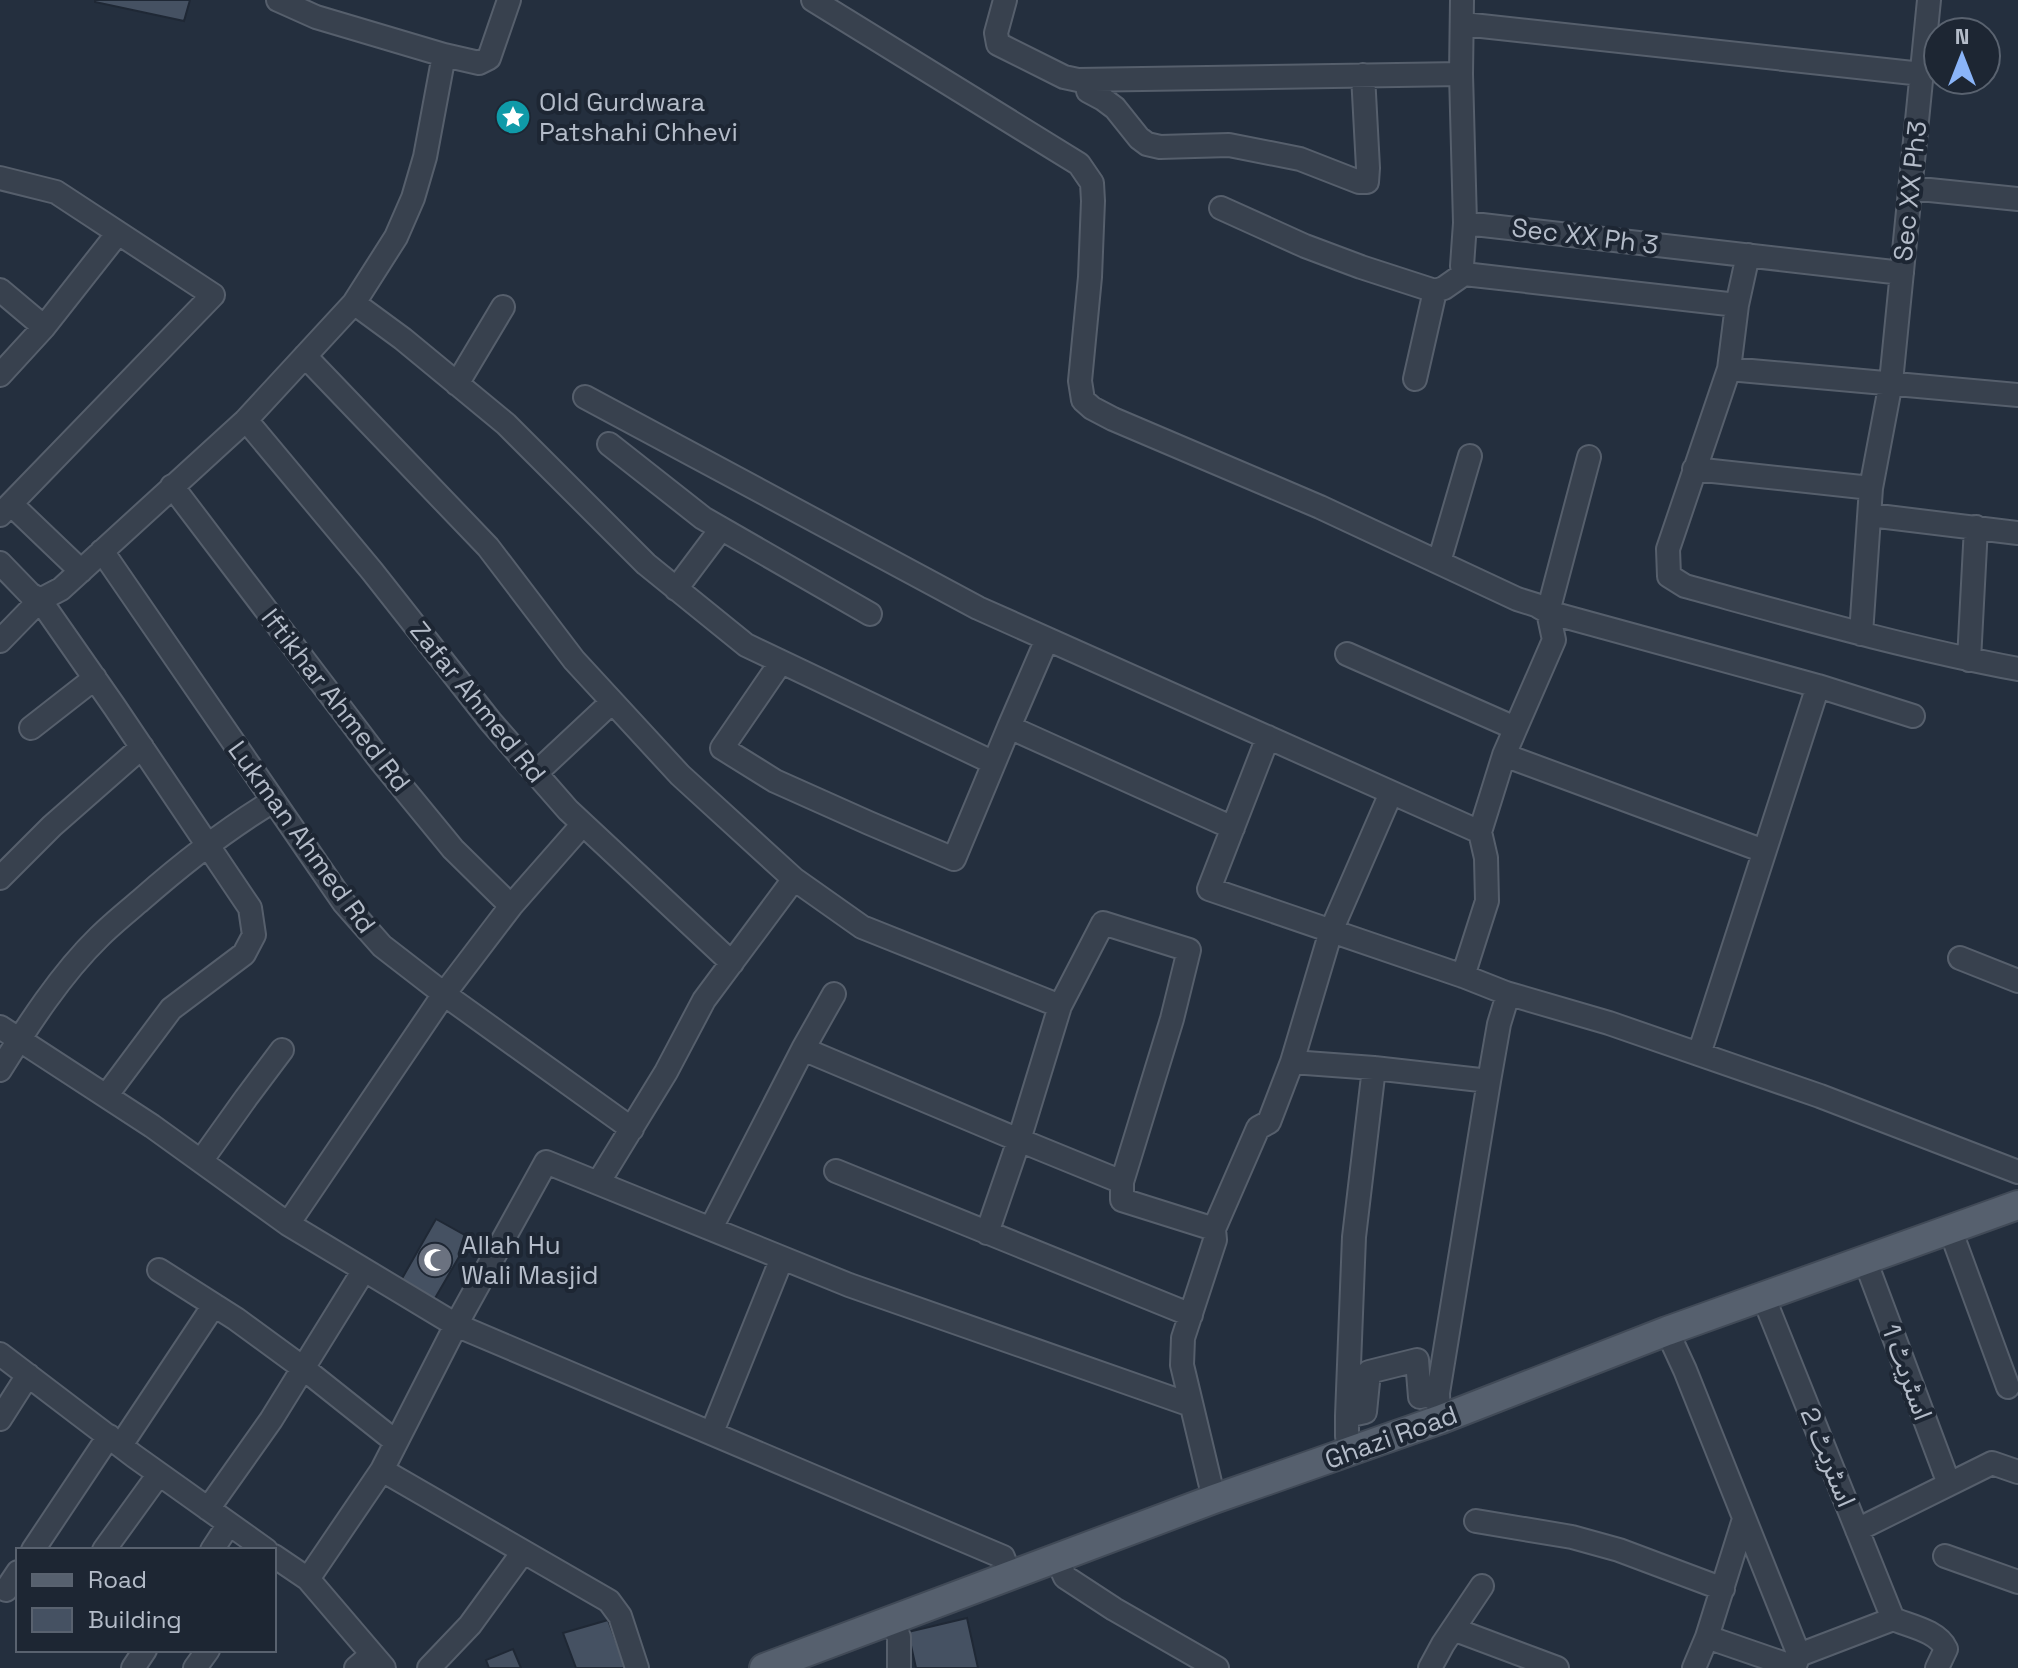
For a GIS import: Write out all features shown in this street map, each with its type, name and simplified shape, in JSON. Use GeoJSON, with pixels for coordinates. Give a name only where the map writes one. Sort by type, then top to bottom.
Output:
{"type":"FeatureCollection","features":[{"type":"Feature","properties":{"kind":"main road","name":"Ghazi Road"},"geometry":{"type":"LineString","coordinates":[[764,1668],[1350,1451],[1439,1406],[1667,1331],[2018,1205]]}},
{"type":"Feature","properties":{"kind":"street"},"geometry":{"type":"LineString","coordinates":[[278,0],[316,17],[479,63],[489,58],[509,0]]}},
{"type":"Feature","properties":{"kind":"street"},"geometry":{"type":"LineString","coordinates":[[813,0],[836,7],[1079,164],[1092,183],[1090,277],[1080,381],[1083,400],[1092,408],[1320,507],[1548,612],[1818,686],[1913,716]]}},
{"type":"Feature","properties":{"kind":"street"},"geometry":{"type":"LineString","coordinates":[[1005,0],[996,33],[998,44],[1064,77],[1086,80],[1461,74]]}},
{"type":"Feature","properties":{"kind":"street"},"geometry":{"type":"LineString","coordinates":[[1462,0],[1464,274]]}},
{"type":"Feature","properties":{"kind":"street"},"geometry":{"type":"LineString","coordinates":[[1463,24],[1922,74]]}},
{"type":"Feature","properties":{"kind":"street"},"geometry":{"type":"LineString","coordinates":[[0,641],[40,600],[61,589],[246,420],[354,303],[396,237],[413,198],[425,157],[444,55]]}},
{"type":"Feature","properties":{"kind":"street","name":"Sec XX Ph3"},"geometry":{"type":"LineString","coordinates":[[1861,634],[1871,488],[1891,382],[1922,74]]}},
{"type":"Feature","properties":{"kind":"street"},"geometry":{"type":"LineString","coordinates":[[1086,80],[1088,91],[1115,108],[1147,144],[1160,147],[1229,145],[1300,159],[1359,182],[1367,182],[1363,75]]}},
{"type":"Feature","properties":{"kind":"street"},"geometry":{"type":"LineString","coordinates":[[0,178],[56,192],[213,295],[5,510],[81,571]]}},
{"type":"Feature","properties":{"kind":"street"},"geometry":{"type":"LineString","coordinates":[[1910,188],[2018,199]]}},
{"type":"Feature","properties":{"kind":"street"},"geometry":{"type":"LineString","coordinates":[[1221,208],[1305,246],[1435,291],[1464,274],[1737,305]]}},
{"type":"Feature","properties":{"kind":"street","name":"Sec XX Ph 3"},"geometry":{"type":"LineString","coordinates":[[1465,223],[1902,273]]}},
{"type":"Feature","properties":{"kind":"street"},"geometry":{"type":"LineString","coordinates":[[0,375],[44,327],[118,233]]}},
{"type":"Feature","properties":{"kind":"street"},"geometry":{"type":"LineString","coordinates":[[1748,255],[1737,305],[1729,369],[1668,549],[1669,576],[1685,586],[1861,634],[2018,669]]}},
{"type":"Feature","properties":{"kind":"street"},"geometry":{"type":"LineString","coordinates":[[0,290],[44,327]]}},
{"type":"Feature","properties":{"kind":"street"},"geometry":{"type":"LineString","coordinates":[[1415,379],[1435,291]]}},
{"type":"Feature","properties":{"kind":"street"},"geometry":{"type":"LineString","coordinates":[[354,303],[506,424],[646,564],[746,645],[994,763]]}},
{"type":"Feature","properties":{"kind":"street"},"geometry":{"type":"LineString","coordinates":[[457,384],[503,307]]}},
{"type":"Feature","properties":{"kind":"street"},"geometry":{"type":"LineString","coordinates":[[305,356],[488,547],[574,660],[680,775],[794,879],[862,927],[1060,1006]]}},
{"type":"Feature","properties":{"kind":"street"},"geometry":{"type":"LineString","coordinates":[[1729,369],[2018,395]]}},
{"type":"Feature","properties":{"kind":"street"},"geometry":{"type":"LineString","coordinates":[[585,397],[978,608],[1480,832]]}},
{"type":"Feature","properties":{"kind":"street","name":"Zafar Ahmed Rd"},"geometry":{"type":"LineString","coordinates":[[246,420],[372,571],[491,722],[568,810],[732,963]]}},
{"type":"Feature","properties":{"kind":"street"},"geometry":{"type":"LineString","coordinates":[[609,444],[703,518],[870,614]]}},
{"type":"Feature","properties":{"kind":"street"},"geometry":{"type":"LineString","coordinates":[[1439,562],[1470,456]]}},
{"type":"Feature","properties":{"kind":"street"},"geometry":{"type":"LineString","coordinates":[[1463,976],[1487,901],[1486,858],[1480,832],[1504,755],[1554,640],[1548,612],[1589,457]]}},
{"type":"Feature","properties":{"kind":"street"},"geometry":{"type":"LineString","coordinates":[[1694,469],[1871,488]]}},
{"type":"Feature","properties":{"kind":"street","name":"Iftikhar Ahmed Rd"},"geometry":{"type":"LineString","coordinates":[[172,486],[380,760],[453,849],[511,906]]}},
{"type":"Feature","properties":{"kind":"street"},"geometry":{"type":"LineString","coordinates":[[1870,515],[2018,533]]}},
{"type":"Feature","properties":{"kind":"street"},"geometry":{"type":"LineString","coordinates":[[1969,660],[1976,527]]}},
{"type":"Feature","properties":{"kind":"street"},"geometry":{"type":"LineString","coordinates":[[676,589],[721,529]]}},
{"type":"Feature","properties":{"kind":"street","name":"Lukman Ahmed Rd"},"geometry":{"type":"LineString","coordinates":[[102,551],[273,801],[354,914],[382,946],[632,1129]]}},
{"type":"Feature","properties":{"kind":"street"},"geometry":{"type":"LineString","coordinates":[[0,563],[40,600],[250,908],[254,935],[244,954],[171,1009],[106,1096]]}},
{"type":"Feature","properties":{"kind":"street"},"geometry":{"type":"LineString","coordinates":[[781,662],[722,748],[775,781],[954,859],[1047,639]]}},
{"type":"Feature","properties":{"kind":"street"},"geometry":{"type":"LineString","coordinates":[[1347,654],[1515,728]]}},
{"type":"Feature","properties":{"kind":"street"},"geometry":{"type":"LineString","coordinates":[[31,728],[95,678]]}},
{"type":"Feature","properties":{"kind":"street"},"geometry":{"type":"LineString","coordinates":[[1699,1054],[1818,686]]}},
{"type":"Feature","properties":{"kind":"street"},"geometry":{"type":"LineString","coordinates":[[536,773],[612,702]]}},
{"type":"Feature","properties":{"kind":"street"},"geometry":{"type":"LineString","coordinates":[[1009,727],[1233,828]]}},
{"type":"Feature","properties":{"kind":"street"},"geometry":{"type":"LineString","coordinates":[[1268,737],[1209,889],[1506,993],[1609,1023],[1820,1096],[2018,1172]]}},
{"type":"Feature","properties":{"kind":"street"},"geometry":{"type":"LineString","coordinates":[[0,878],[52,826],[142,747]]}},
{"type":"Feature","properties":{"kind":"street"},"geometry":{"type":"LineString","coordinates":[[1504,755],[1764,851]]}},
{"type":"Feature","properties":{"kind":"street"},"geometry":{"type":"LineString","coordinates":[[1214,1499],[1182,1365],[1183,1338],[1215,1240],[1214,1229],[1258,1128],[1269,1122],[1292,1062],[1331,931],[1391,793]]}},
{"type":"Feature","properties":{"kind":"street"},"geometry":{"type":"LineString","coordinates":[[0,1070],[10,1033],[62,981],[98,938],[207,845],[234,824],[273,801]]}},
{"type":"Feature","properties":{"kind":"street"},"geometry":{"type":"LineString","coordinates":[[288,1224],[444,994],[511,906],[583,824]]}},
{"type":"Feature","properties":{"kind":"street"},"geometry":{"type":"LineString","coordinates":[[598,1183],[666,1072],[704,1000],[794,879]]}},
{"type":"Feature","properties":{"kind":"street"},"geometry":{"type":"LineString","coordinates":[[987,1233],[1060,1006],[1103,923],[1189,950],[1172,1019],[1122,1182],[1122,1200],[1214,1229]]}},
{"type":"Feature","properties":{"kind":"street"},"geometry":{"type":"LineString","coordinates":[[1960,958],[2018,981]]}},
{"type":"Feature","properties":{"kind":"street"},"geometry":{"type":"LineString","coordinates":[[1347,1416],[1365,1412],[1369,1372],[1417,1360],[1420,1397],[1439,1406],[1489,1081],[1506,993]]}},
{"type":"Feature","properties":{"kind":"street"},"geometry":{"type":"LineString","coordinates":[[711,1228],[834,994]]}},
{"type":"Feature","properties":{"kind":"street"},"geometry":{"type":"LineString","coordinates":[[10,1033],[201,1161],[288,1224],[456,1325],[1003,1557],[1011,1577]]}},
{"type":"Feature","properties":{"kind":"street"},"geometry":{"type":"LineString","coordinates":[[803,1049],[1122,1182]]}},
{"type":"Feature","properties":{"kind":"street"},"geometry":{"type":"LineString","coordinates":[[201,1161],[282,1050]]}},
{"type":"Feature","properties":{"kind":"street"},"geometry":{"type":"LineString","coordinates":[[1292,1062],[1489,1081]]}},
{"type":"Feature","properties":{"kind":"street"},"geometry":{"type":"LineString","coordinates":[[1350,1451],[1347,1416],[1354,1237],[1374,1068]]}},
{"type":"Feature","properties":{"kind":"street"},"geometry":{"type":"LineString","coordinates":[[308,1579],[382,1470],[456,1325],[546,1162],[864,1290],[1191,1405]]}},
{"type":"Feature","properties":{"kind":"street"},"geometry":{"type":"LineString","coordinates":[[836,1171],[1191,1315]]}},
{"type":"Feature","properties":{"kind":"street"},"geometry":{"type":"LineString","coordinates":[[1950,1229],[2008,1387]]}},
{"type":"Feature","properties":{"kind":"street"},"geometry":{"type":"LineString","coordinates":[[712,1432],[782,1258]]}},
{"type":"Feature","properties":{"kind":"street","name":"اسٹریٹ 1"},"geometry":{"type":"LineString","coordinates":[[1865,1260],[1949,1484]]}},
{"type":"Feature","properties":{"kind":"street"},"geometry":{"type":"LineString","coordinates":[[159,1270],[236,1319],[396,1442]]}},
{"type":"Feature","properties":{"kind":"street"},"geometry":{"type":"LineString","coordinates":[[208,1509],[271,1420],[364,1270]]}},
{"type":"Feature","properties":{"kind":"street","name":"اسٹریٹ 2"},"geometry":{"type":"LineString","coordinates":[[1763,1296],[1893,1619]]}},
{"type":"Feature","properties":{"kind":"street"},"geometry":{"type":"LineString","coordinates":[[35,1548],[214,1305]]}},
{"type":"Feature","properties":{"kind":"street"},"geometry":{"type":"LineString","coordinates":[[1667,1331],[1744,1519],[1796,1663]]}},
{"type":"Feature","properties":{"kind":"street"},"geometry":{"type":"LineString","coordinates":[[0,1354],[263,1548]]}},
{"type":"Feature","properties":{"kind":"street"},"geometry":{"type":"LineString","coordinates":[[0,1419],[28,1375]]}},
{"type":"Feature","properties":{"kind":"street"},"geometry":{"type":"LineString","coordinates":[[1857,1530],[1992,1463],[2018,1472]]}},
{"type":"Feature","properties":{"kind":"street"},"geometry":{"type":"LineString","coordinates":[[382,1470],[609,1601],[620,1616],[637,1668]]}},
{"type":"Feature","properties":{"kind":"street"},"geometry":{"type":"LineString","coordinates":[[105,1548],[159,1474]]}},
{"type":"Feature","properties":{"kind":"street"},"geometry":{"type":"LineString","coordinates":[[1694,1668],[1707,1637],[1744,1519]]}},
{"type":"Feature","properties":{"kind":"street"},"geometry":{"type":"LineString","coordinates":[[1476,1521],[1572,1537],[1619,1550],[1723,1589]]}},
{"type":"Feature","properties":{"kind":"street"},"geometry":{"type":"LineString","coordinates":[[213,1548],[229,1524]]}},
{"type":"Feature","properties":{"kind":"street"},"geometry":{"type":"LineString","coordinates":[[429,1668],[470,1625],[523,1552]]}},
{"type":"Feature","properties":{"kind":"street"},"geometry":{"type":"LineString","coordinates":[[1945,1556],[2018,1582]]}},
{"type":"Feature","properties":{"kind":"street"},"geometry":{"type":"LineString","coordinates":[[276,1557],[308,1579],[371,1663]]}},
{"type":"Feature","properties":{"kind":"street"},"geometry":{"type":"LineString","coordinates":[[1057,1559],[1065,1577],[1217,1668]]}},
{"type":"Feature","properties":{"kind":"street"},"geometry":{"type":"LineString","coordinates":[[1430,1668],[1482,1586]]}},
{"type":"Feature","properties":{"kind":"street"},"geometry":{"type":"LineString","coordinates":[[1707,1637],[1796,1663],[1893,1619],[1942,1641],[1946,1649],[1937,1668]]}},
{"type":"Feature","properties":{"kind":"street"},"geometry":{"type":"LineString","coordinates":[[891,1622],[899,1637],[899,1668]]}},
{"type":"Feature","properties":{"kind":"street"},"geometry":{"type":"LineString","coordinates":[[1453,1629],[1557,1668]]}},
{"type":"Feature","properties":{"kind":"building"},"geometry":{"type":"Polygon","coordinates":[[[95,0],[190,0],[184,21],[95,0]]]}},
{"type":"Feature","properties":{"kind":"building","name":"Allah Hu Wali Masjid"},"geometry":{"type":"Polygon","coordinates":[[[436,1219],[470,1238],[434,1300],[400,1282],[436,1219]]]}},
{"type":"Feature","properties":{"kind":"building"},"geometry":{"type":"Polygon","coordinates":[[[967,1618],[978,1668],[916,1668],[908,1632],[967,1618]]]}},
{"type":"Feature","properties":{"kind":"building"},"geometry":{"type":"Polygon","coordinates":[[[608,1620],[626,1668],[576,1668],[563,1633],[608,1620]]]}},
{"type":"Feature","properties":{"kind":"building"},"geometry":{"type":"Polygon","coordinates":[[[513,1649],[521,1668],[489,1668],[486,1660],[513,1649]]]}},
{"type":"Feature","properties":{"kind":"place","name":"Old Gurdwara Patshahi Chhevi"},"geometry":{"type":"Point","coordinates":[513,117]}},
{"type":"Feature","properties":{"kind":"place","name":"Allah Hu Wali Masjid"},"geometry":{"type":"Point","coordinates":[435,1260]}}]}
